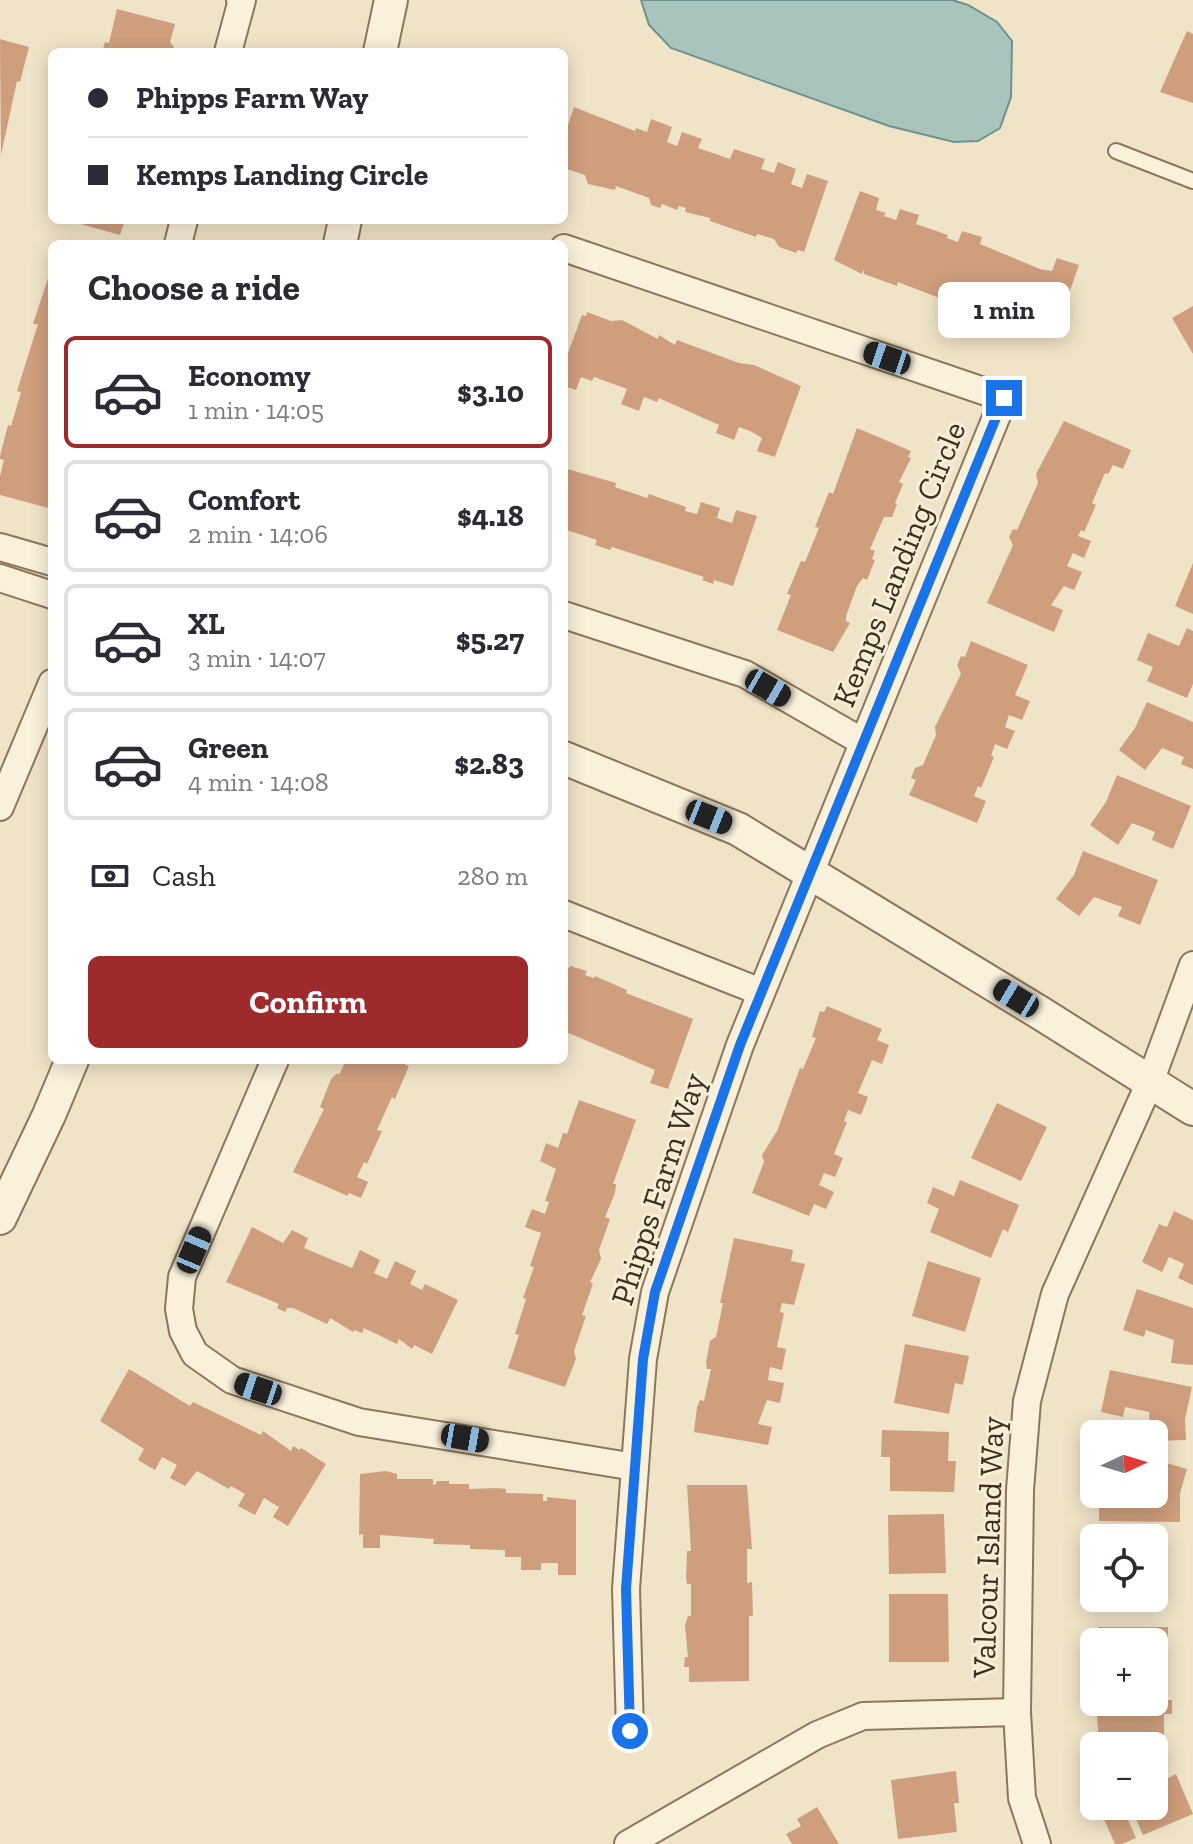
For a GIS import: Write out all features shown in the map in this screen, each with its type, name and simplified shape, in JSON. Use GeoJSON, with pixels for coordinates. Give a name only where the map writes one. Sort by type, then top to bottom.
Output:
{"type":"FeatureCollection","features":[{"type":"Feature","properties":{"kind":"street"},"geometry":{"type":"LineString","coordinates":[[229,48],[240,0]]}},
{"type":"Feature","properties":{"kind":"street"},"geometry":{"type":"LineString","coordinates":[[381,48],[391,0]]}},
{"type":"Feature","properties":{"kind":"street","name":"Kemps Landing Circle"},"geometry":{"type":"LineString","coordinates":[[568,249],[1004,398],[810,873]]}},
{"type":"Feature","properties":{"kind":"street"},"geometry":{"type":"LineString","coordinates":[[0,547],[48,561]]}},
{"type":"Feature","properties":{"kind":"street"},"geometry":{"type":"LineString","coordinates":[[0,578],[48,594]]}},
{"type":"Feature","properties":{"kind":"street","name":"Kemps Landing Circle"},"geometry":{"type":"LineString","coordinates":[[568,616],[745,674],[863,742]]}},
{"type":"Feature","properties":{"kind":"street"},"geometry":{"type":"LineString","coordinates":[[0,807],[48,693]]}},
{"type":"Feature","properties":{"kind":"street"},"geometry":{"type":"LineString","coordinates":[[568,760],[738,829],[1193,1109]]}},
{"type":"Feature","properties":{"kind":"street","name":"Phipps Farm Way"},"geometry":{"type":"LineString","coordinates":[[630,1731],[626,1589],[643,1359],[655,1292],[740,1045],[810,873]]}},
{"type":"Feature","properties":{"kind":"street"},"geometry":{"type":"LineString","coordinates":[[568,916],[761,992]]}},
{"type":"Feature","properties":{"kind":"street","name":"Valcour Island Way"},"geometry":{"type":"LineString","coordinates":[[1037,1844],[1022,1798],[1017,1712],[1020,1490],[1027,1401],[1055,1294],[1150,1082],[1193,965]]}},
{"type":"Feature","properties":{"kind":"street"},"geometry":{"type":"LineString","coordinates":[[0,1218],[70,1064]]}},
{"type":"Feature","properties":{"kind":"street"},"geometry":{"type":"LineString","coordinates":[[273,1064],[182,1277],[179,1309],[183,1331],[195,1354],[232,1380],[359,1422],[635,1467]]}},
{"type":"Feature","properties":{"kind":"street"},"geometry":{"type":"LineString","coordinates":[[628,1844],[817,1735],[863,1716],[1017,1712]]}},
{"type":"Feature","properties":{"kind":"lane"},"geometry":{"type":"LineString","coordinates":[[1116,151],[1193,181]]}},
{"type":"Feature","properties":{"kind":"water"},"geometry":{"type":"Polygon","coordinates":[[[641,0],[952,0],[968,5],[997,22],[1012,41],[1011,97],[1000,128],[978,141],[954,142],[889,126],[671,48],[649,25],[641,0]]]}},
{"type":"Feature","properties":{"kind":"building"},"geometry":{"type":"Polygon","coordinates":[[[117,9],[175,24],[170,42],[174,48],[103,48],[105,42],[109,43],[117,9]]]}},
{"type":"Feature","properties":{"kind":"building"},"geometry":{"type":"Polygon","coordinates":[[[1187,31],[1193,34],[1193,103],[1160,92],[1187,31]]]}},
{"type":"Feature","properties":{"kind":"building"},"geometry":{"type":"Polygon","coordinates":[[[0,39],[29,47],[20,82],[17,81],[1,155],[0,39]]]}},
{"type":"Feature","properties":{"kind":"building"},"geometry":{"type":"Polygon","coordinates":[[[574,107],[635,131],[636,128],[647,132],[651,119],[672,127],[667,142],[677,146],[682,132],[702,139],[698,148],[730,159],[734,149],[765,159],[761,169],[774,173],[778,162],[796,169],[791,184],[802,188],[807,174],[828,181],[804,252],[798,250],[796,253],[779,247],[774,239],[757,234],[756,237],[710,221],[710,218],[685,212],[686,208],[679,206],[677,210],[662,204],[660,208],[651,205],[649,198],[616,186],[615,190],[588,184],[585,175],[568,169],[568,125],[574,107]]]}},
{"type":"Feature","properties":{"kind":"building"},"geometry":{"type":"Polygon","coordinates":[[[860,191],[879,198],[876,210],[886,213],[884,216],[896,220],[900,209],[919,215],[916,224],[948,235],[947,238],[958,242],[962,231],[982,237],[980,244],[1040,269],[1052,271],[1057,258],[1079,265],[1054,336],[1008,322],[1006,326],[995,322],[993,313],[987,311],[986,314],[961,302],[960,306],[898,282],[897,286],[864,274],[863,269],[862,274],[834,260],[860,191]]]}},
{"type":"Feature","properties":{"kind":"building"},"geometry":{"type":"Polygon","coordinates":[[[80,224],[124,224],[120,235],[80,224]]]}},
{"type":"Feature","properties":{"kind":"building"},"geometry":{"type":"Polygon","coordinates":[[[48,278],[48,508],[0,495],[4,460],[0,456],[21,392],[17,391],[38,324],[33,324],[48,278]]]}},
{"type":"Feature","properties":{"kind":"building"},"geometry":{"type":"Polygon","coordinates":[[[1193,306],[1193,354],[1172,318],[1193,306]]]}},
{"type":"Feature","properties":{"kind":"building"},"geometry":{"type":"Polygon","coordinates":[[[587,312],[611,321],[622,320],[658,339],[659,335],[675,345],[677,340],[739,363],[754,365],[801,386],[775,457],[757,451],[762,438],[750,431],[739,427],[734,440],[716,433],[719,425],[659,398],[657,402],[644,397],[639,411],[621,404],[627,389],[594,377],[592,381],[581,377],[576,390],[568,387],[568,353],[582,315],[586,316],[587,312]]]}},
{"type":"Feature","properties":{"kind":"building"},"geometry":{"type":"Polygon","coordinates":[[[1064,421],[1131,450],[1123,469],[1113,465],[1108,474],[1105,473],[1092,503],[1096,505],[1084,532],[1081,530],[1078,536],[1091,541],[1084,558],[1073,553],[1067,566],[1082,572],[1074,590],[1064,586],[1051,605],[1063,610],[1054,632],[987,603],[1013,545],[1009,537],[1013,529],[1017,530],[1038,483],[1036,474],[1064,421]]]}},
{"type":"Feature","properties":{"kind":"building"},"geometry":{"type":"Polygon","coordinates":[[[857,428],[911,451],[908,457],[911,458],[899,482],[903,484],[892,517],[884,517],[870,549],[875,551],[872,559],[875,560],[867,580],[863,578],[857,586],[846,616],[846,621],[850,623],[833,652],[777,630],[791,595],[787,594],[801,561],[805,562],[819,528],[815,527],[829,492],[833,494],[857,428]]]}},
{"type":"Feature","properties":{"kind":"building"},"geometry":{"type":"Polygon","coordinates":[[[568,469],[616,483],[615,487],[647,498],[649,494],[686,507],[685,511],[697,514],[701,502],[720,508],[717,518],[732,523],[736,510],[757,516],[733,586],[714,580],[713,584],[702,580],[704,577],[612,547],[610,550],[595,545],[597,540],[568,530],[568,469]]]}},
{"type":"Feature","properties":{"kind":"building"},"geometry":{"type":"Polygon","coordinates":[[[1193,563],[1193,614],[1175,606],[1193,563]]]}},
{"type":"Feature","properties":{"kind":"building"},"geometry":{"type":"Polygon","coordinates":[[[1187,628],[1193,631],[1193,684],[1187,698],[1147,681],[1153,667],[1137,660],[1148,633],[1179,646],[1187,628]]]}},
{"type":"Feature","properties":{"kind":"building"},"geometry":{"type":"Polygon","coordinates":[[[971,641],[1028,665],[1015,695],[1030,701],[1022,720],[1009,715],[1005,727],[1015,731],[1007,749],[995,744],[991,756],[994,757],[981,788],[978,786],[974,796],[986,801],[977,823],[909,795],[916,780],[911,778],[915,768],[923,765],[936,735],[935,727],[961,674],[957,665],[961,656],[965,657],[971,641]]]}},
{"type":"Feature","properties":{"kind":"building"},"geometry":{"type":"Polygon","coordinates":[[[1147,702],[1193,722],[1193,769],[1181,764],[1184,757],[1162,748],[1145,770],[1119,750],[1135,728],[1147,702]]]}},
{"type":"Feature","properties":{"kind":"building"},"geometry":{"type":"Polygon","coordinates":[[[1117,775],[1191,806],[1173,849],[1152,840],[1155,832],[1132,823],[1118,845],[1090,825],[1106,802],[1117,775]]]}},
{"type":"Feature","properties":{"kind":"building"},"geometry":{"type":"Polygon","coordinates":[[[1083,851],[1158,880],[1140,925],[1118,916],[1122,907],[1094,897],[1079,916],[1056,899],[1074,875],[1083,851]]]}},
{"type":"Feature","properties":{"kind":"building"},"geometry":{"type":"Polygon","coordinates":[[[569,968],[587,971],[585,975],[595,976],[627,990],[626,993],[693,1019],[668,1089],[650,1083],[655,1070],[568,1033],[569,968]]]}},
{"type":"Feature","properties":{"kind":"building"},"geometry":{"type":"Polygon","coordinates":[[[827,1006],[882,1029],[877,1040],[889,1045],[882,1064],[872,1060],[858,1093],[868,1097],[861,1115],[848,1110],[844,1121],[847,1122],[834,1154],[843,1158],[835,1177],[824,1173],[819,1185],[834,1192],[826,1209],[814,1204],[809,1216],[752,1193],[764,1162],[762,1155],[777,1131],[800,1068],[803,1069],[816,1038],[812,1037],[820,1011],[824,1012],[827,1006]]]}},
{"type":"Feature","properties":{"kind":"building"},"geometry":{"type":"Polygon","coordinates":[[[344,1064],[409,1066],[377,1130],[382,1131],[367,1164],[364,1162],[357,1177],[368,1182],[361,1198],[349,1193],[348,1196],[293,1172],[324,1109],[320,1107],[331,1079],[337,1073],[339,1075],[344,1064]]]}},
{"type":"Feature","properties":{"kind":"building"},"geometry":{"type":"Polygon","coordinates":[[[579,1100],[636,1120],[613,1184],[616,1184],[615,1193],[605,1217],[610,1219],[599,1250],[601,1259],[590,1282],[593,1284],[582,1315],[586,1316],[574,1351],[576,1359],[565,1387],[508,1368],[519,1335],[515,1334],[526,1299],[523,1298],[534,1267],[530,1266],[541,1233],[525,1227],[532,1209],[545,1214],[549,1202],[545,1201],[556,1169],[540,1161],[546,1143],[558,1148],[563,1133],[567,1134],[579,1100]]]}},
{"type":"Feature","properties":{"kind":"building"},"geometry":{"type":"Polygon","coordinates":[[[997,1103],[1047,1127],[1021,1181],[971,1158],[997,1103]]]}},
{"type":"Feature","properties":{"kind":"building"},"geometry":{"type":"Polygon","coordinates":[[[960,1180],[1019,1205],[1008,1232],[1003,1229],[991,1258],[930,1232],[939,1209],[927,1203],[933,1187],[954,1196],[960,1180]]]}},
{"type":"Feature","properties":{"kind":"building"},"geometry":{"type":"Polygon","coordinates":[[[1174,1211],[1193,1220],[1193,1285],[1178,1278],[1184,1264],[1169,1257],[1162,1272],[1142,1262],[1159,1224],[1167,1227],[1174,1211]]]}},
{"type":"Feature","properties":{"kind":"building"},"geometry":{"type":"Polygon","coordinates":[[[252,1227],[283,1243],[292,1230],[308,1238],[304,1248],[352,1268],[360,1250],[380,1260],[374,1273],[387,1279],[395,1261],[416,1271],[410,1284],[422,1290],[425,1284],[458,1300],[432,1354],[414,1345],[412,1349],[399,1339],[397,1344],[364,1328],[362,1333],[353,1332],[330,1318],[327,1324],[293,1308],[287,1308],[285,1312],[277,1308],[279,1304],[226,1282],[252,1227]]]}},
{"type":"Feature","properties":{"kind":"building"},"geometry":{"type":"Polygon","coordinates":[[[734,1238],[793,1250],[791,1261],[805,1264],[794,1305],[782,1303],[780,1312],[784,1313],[777,1347],[786,1349],[782,1370],[770,1367],[768,1380],[784,1383],[780,1403],[767,1400],[758,1424],[772,1427],[768,1445],[694,1432],[697,1407],[700,1400],[704,1401],[711,1369],[707,1369],[706,1362],[710,1341],[716,1337],[734,1238]]]}},
{"type":"Feature","properties":{"kind":"building"},"geometry":{"type":"Polygon","coordinates":[[[928,1261],[981,1278],[965,1332],[912,1316],[928,1261]]]}},
{"type":"Feature","properties":{"kind":"building"},"geometry":{"type":"Polygon","coordinates":[[[1137,1289],[1193,1308],[1193,1365],[1171,1363],[1174,1340],[1146,1330],[1144,1337],[1123,1330],[1137,1289]]]}},
{"type":"Feature","properties":{"kind":"building"},"geometry":{"type":"Polygon","coordinates":[[[905,1344],[969,1356],[963,1385],[955,1383],[949,1414],[894,1403],[905,1344]]]}},
{"type":"Feature","properties":{"kind":"building"},"geometry":{"type":"Polygon","coordinates":[[[129,1369],[190,1406],[193,1402],[261,1435],[263,1431],[291,1451],[293,1446],[301,1448],[326,1464],[288,1526],[273,1517],[279,1507],[264,1498],[255,1515],[238,1506],[245,1494],[231,1486],[229,1489],[197,1471],[185,1486],[170,1478],[177,1465],[162,1457],[155,1470],[138,1460],[144,1449],[100,1421],[129,1369]]]}},
{"type":"Feature","properties":{"kind":"building"},"geometry":{"type":"Polygon","coordinates":[[[1110,1370],[1192,1387],[1185,1419],[1186,1440],[1168,1441],[1168,1420],[1149,1420],[1149,1412],[1125,1407],[1123,1417],[1101,1412],[1110,1370]]]}},
{"type":"Feature","properties":{"kind":"building"},"geometry":{"type":"Polygon","coordinates":[[[882,1430],[949,1432],[948,1461],[956,1461],[954,1492],[890,1491],[890,1457],[881,1457],[882,1430]]]}},
{"type":"Feature","properties":{"kind":"building"},"geometry":{"type":"Polygon","coordinates":[[[1168,1463],[1187,1469],[1180,1493],[1180,1522],[1099,1521],[1099,1508],[1168,1508],[1168,1463]]]}},
{"type":"Feature","properties":{"kind":"building"},"geometry":{"type":"Polygon","coordinates":[[[386,1471],[397,1474],[397,1479],[433,1479],[433,1485],[437,1481],[449,1481],[449,1484],[469,1484],[469,1489],[497,1488],[506,1489],[506,1493],[543,1494],[543,1501],[547,1501],[547,1497],[576,1500],[576,1575],[558,1575],[558,1563],[541,1563],[541,1570],[521,1570],[521,1557],[505,1557],[505,1550],[433,1544],[434,1539],[380,1535],[380,1548],[363,1548],[363,1534],[359,1535],[360,1474],[386,1471]]]}},
{"type":"Feature","properties":{"kind":"building"},"geometry":{"type":"Polygon","coordinates":[[[687,1485],[747,1485],[752,1549],[747,1549],[747,1583],[752,1582],[753,1616],[749,1616],[749,1681],[689,1682],[689,1667],[684,1667],[685,1657],[688,1657],[685,1625],[688,1616],[691,1616],[691,1584],[687,1584],[686,1579],[687,1551],[691,1551],[687,1485]]]}},
{"type":"Feature","properties":{"kind":"building"},"geometry":{"type":"Polygon","coordinates":[[[944,1514],[946,1573],[889,1574],[888,1515],[944,1514]]]}},
{"type":"Feature","properties":{"kind":"building"},"geometry":{"type":"Polygon","coordinates":[[[889,1594],[948,1594],[949,1662],[889,1662],[889,1594]]]}},
{"type":"Feature","properties":{"kind":"building"},"geometry":{"type":"Polygon","coordinates":[[[1098,1627],[1168,1627],[1168,1628],[1098,1627]]]}},
{"type":"Feature","properties":{"kind":"building"},"geometry":{"type":"Polygon","coordinates":[[[1168,1700],[1172,1700],[1172,1714],[1168,1714],[1168,1700]]]}},
{"type":"Feature","properties":{"kind":"building"},"geometry":{"type":"Polygon","coordinates":[[[1097,1716],[1164,1716],[1164,1732],[1098,1732],[1097,1716]]]}},
{"type":"Feature","properties":{"kind":"building"},"geometry":{"type":"Polygon","coordinates":[[[956,1771],[959,1803],[954,1803],[957,1832],[898,1839],[891,1780],[956,1771]]]}},
{"type":"Feature","properties":{"kind":"building"},"geometry":{"type":"Polygon","coordinates":[[[1176,1774],[1193,1814],[1143,1835],[1136,1820],[1168,1820],[1168,1778],[1176,1774]]]}},
{"type":"Feature","properties":{"kind":"building"},"geometry":{"type":"Polygon","coordinates":[[[817,1807],[839,1844],[792,1844],[786,1834],[801,1826],[797,1819],[817,1807]]]}},
{"type":"Feature","properties":{"kind":"building"},"geometry":{"type":"Polygon","coordinates":[[[1104,1820],[1128,1820],[1136,1838],[1115,1844],[1104,1820]]]}},
{"type":"Feature","properties":{"kind":"route"},"geometry":{"type":"LineString","coordinates":[[630,1731],[626,1589],[643,1359],[655,1292],[740,1045],[1004,398]]}}]}
